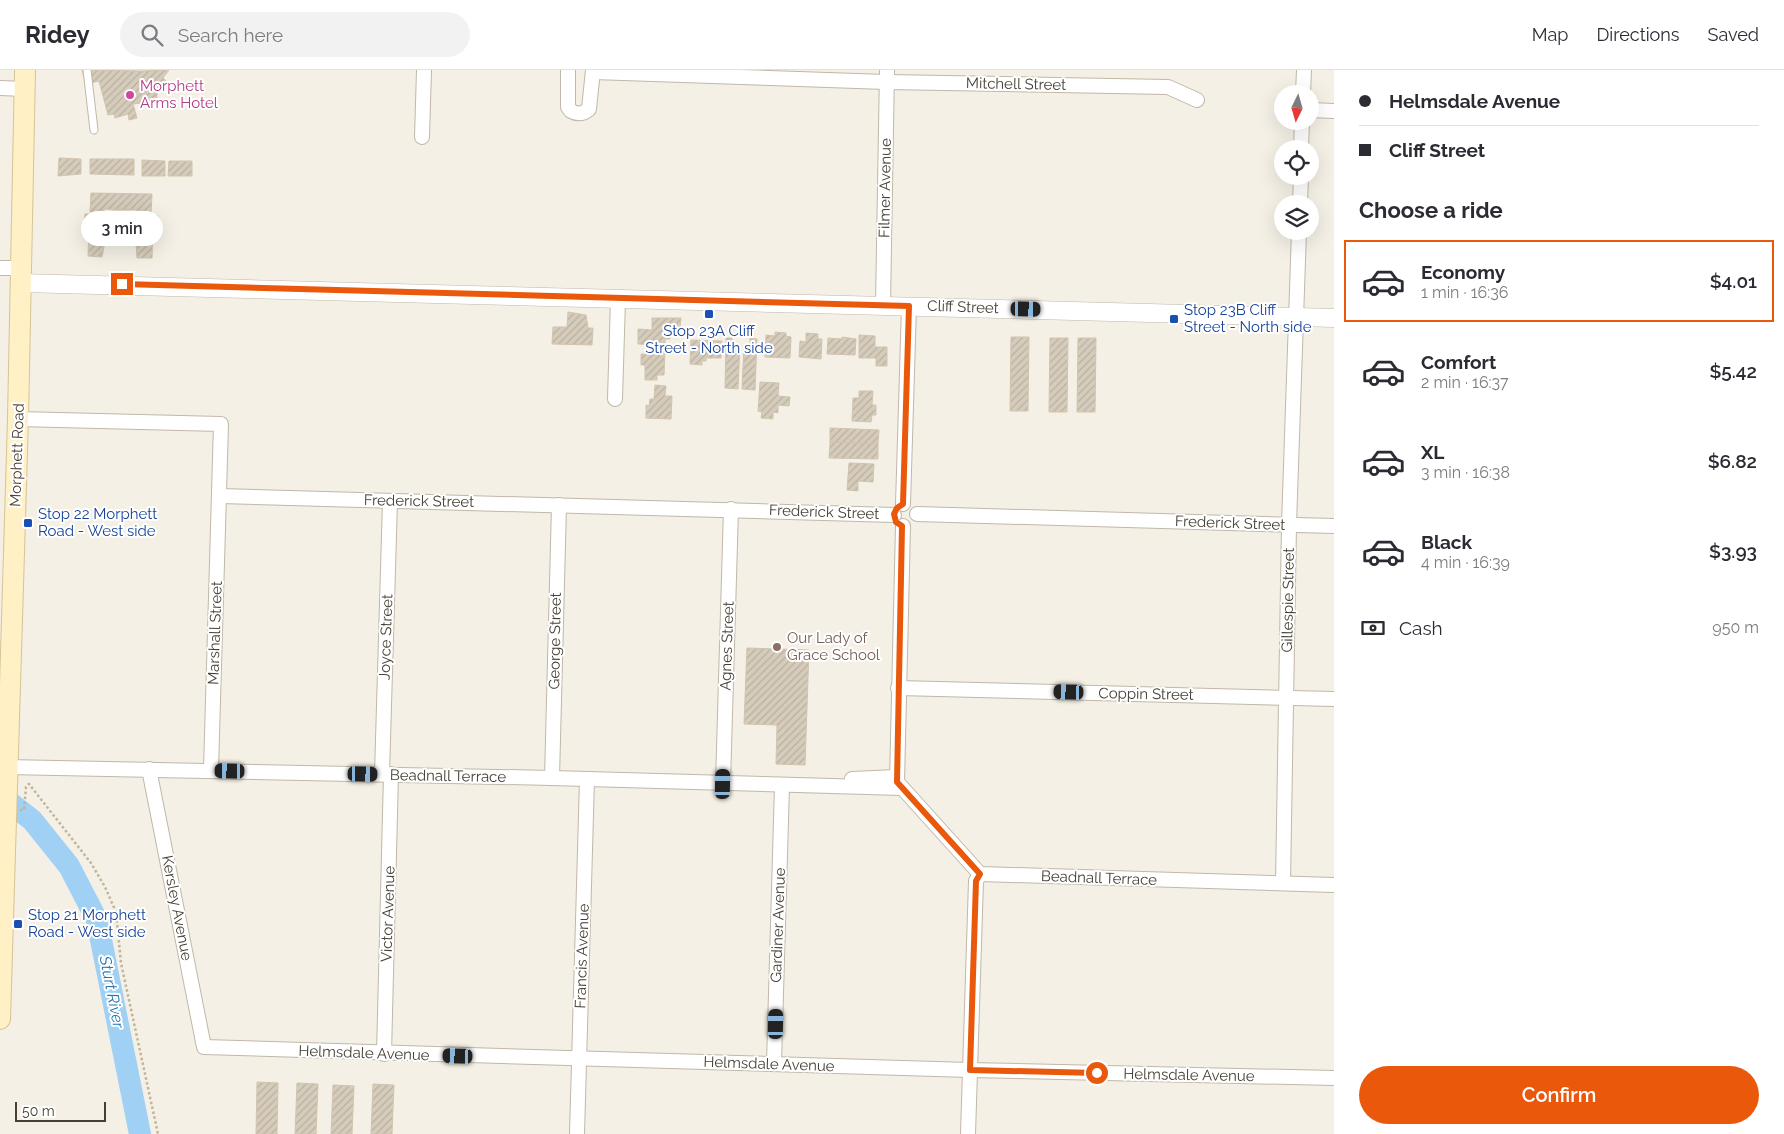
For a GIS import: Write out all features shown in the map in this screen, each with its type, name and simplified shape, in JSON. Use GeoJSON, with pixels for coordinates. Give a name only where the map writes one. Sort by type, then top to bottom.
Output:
{"type":"FeatureCollection","features":[{"type":"Feature","properties":{"kind":"main road","name":"Morphett Road"},"geometry":{"type":"LineString","coordinates":[[0,1019],[3,851],[22,275],[25,79]]}},
{"type":"Feature","properties":{"kind":"street"},"geometry":{"type":"LineString","coordinates":[[422,137],[424,70]]}},
{"type":"Feature","properties":{"kind":"street","name":"Mitchell Street"},"geometry":{"type":"LineString","coordinates":[[568,70],[568,107],[571,112],[576,114],[583,113],[589,109],[593,71],[887,76],[1168,87],[1197,100]]}},
{"type":"Feature","properties":{"kind":"street"},"geometry":{"type":"LineString","coordinates":[[1303,85],[1304,70]]}},
{"type":"Feature","properties":{"kind":"street","name":"Filmer Avenue"},"geometry":{"type":"LineString","coordinates":[[883,306],[887,76]]}},
{"type":"Feature","properties":{"kind":"street"},"geometry":{"type":"LineString","coordinates":[[0,88],[25,79]]}},
{"type":"Feature","properties":{"kind":"street"},"geometry":{"type":"LineString","coordinates":[[1319,110],[1334,111]]}},
{"type":"Feature","properties":{"kind":"street","name":"Gillespie Street"},"geometry":{"type":"LineString","coordinates":[[1283,883],[1289,525],[1299,240]]}},
{"type":"Feature","properties":{"kind":"street"},"geometry":{"type":"LineString","coordinates":[[0,268],[22,275]]}},
{"type":"Feature","properties":{"kind":"street","name":"Cliff Street"},"geometry":{"type":"LineString","coordinates":[[22,275],[618,299],[1334,318]]}},
{"type":"Feature","properties":{"kind":"street"},"geometry":{"type":"LineString","coordinates":[[615,399],[618,299]]}},
{"type":"Feature","properties":{"kind":"street"},"geometry":{"type":"LineString","coordinates":[[903,504],[909,306]]}},
{"type":"Feature","properties":{"kind":"street"},"geometry":{"type":"LineString","coordinates":[[18,419],[221,424],[220,496]]}},
{"type":"Feature","properties":{"kind":"street","name":"Frederick Street"},"geometry":{"type":"LineString","coordinates":[[220,496],[730,509],[898,520]]}},
{"type":"Feature","properties":{"kind":"street","name":"Marshall Street"},"geometry":{"type":"LineString","coordinates":[[210,770],[220,496]]}},
{"type":"Feature","properties":{"kind":"street","name":"Joyce Street"},"geometry":{"type":"LineString","coordinates":[[387,774],[390,501]]}},
{"type":"Feature","properties":{"kind":"street"},"geometry":{"type":"LineString","coordinates":[[898,520],[914,522],[917,514],[911,505],[903,504],[897,508],[899,782],[980,874],[976,881],[968,1134]]}},
{"type":"Feature","properties":{"kind":"street","name":"George Street"},"geometry":{"type":"LineString","coordinates":[[552,778],[559,505]]}},
{"type":"Feature","properties":{"kind":"street","name":"Agnes Street"},"geometry":{"type":"LineString","coordinates":[[723,784],[730,509]]}},
{"type":"Feature","properties":{"kind":"street","name":"Frederick Street"},"geometry":{"type":"LineString","coordinates":[[917,514],[1334,526]]}},
{"type":"Feature","properties":{"kind":"street","name":"Coppin Street"},"geometry":{"type":"LineString","coordinates":[[898,688],[1334,699]]}},
{"type":"Feature","properties":{"kind":"street","name":"Beadnall Terrace"},"geometry":{"type":"LineString","coordinates":[[7,773],[149,769],[210,770],[552,778],[782,786],[829,785],[846,787],[899,782]]}},
{"type":"Feature","properties":{"kind":"street","name":"Kersley Avenue"},"geometry":{"type":"LineString","coordinates":[[149,769],[204,1047]]}},
{"type":"Feature","properties":{"kind":"street","name":"Victor Avenue"},"geometry":{"type":"LineString","coordinates":[[384,1054],[387,774]]}},
{"type":"Feature","properties":{"kind":"street","name":"Francis Avenue"},"geometry":{"type":"LineString","coordinates":[[577,1134],[587,779]]}},
{"type":"Feature","properties":{"kind":"street","name":"Gardiner Avenue"},"geometry":{"type":"LineString","coordinates":[[774,1064],[782,786]]}},
{"type":"Feature","properties":{"kind":"street","name":"Beadnall Terrace"},"geometry":{"type":"LineString","coordinates":[[980,874],[1334,885]]}},
{"type":"Feature","properties":{"kind":"street","name":"Helmsdale Avenue"},"geometry":{"type":"LineString","coordinates":[[204,1047],[384,1054],[1334,1078]]}},
{"type":"Feature","properties":{"kind":"lane"},"geometry":{"type":"LineString","coordinates":[[87,70],[94,130]]}},
{"type":"Feature","properties":{"kind":"path"},"geometry":{"type":"LineString","coordinates":[[22,810],[24,810],[25,792],[29,784],[91,863],[105,887],[116,912],[121,963],[158,1134]]}},
{"type":"Feature","properties":{"kind":"building","name":"Morphett Arms Hotel"},"geometry":{"type":"Polygon","coordinates":[[[82,70],[169,70],[163,78],[166,81],[166,90],[157,90],[157,101],[133,104],[137,118],[129,120],[128,114],[115,118],[114,114],[108,115],[99,81],[86,84],[82,70]]]}},
{"type":"Feature","properties":{"kind":"building"},"geometry":{"type":"Polygon","coordinates":[[[59,158],[81,159],[81,174],[58,176],[59,158]]]}},
{"type":"Feature","properties":{"kind":"building"},"geometry":{"type":"Polygon","coordinates":[[[90,159],[134,159],[134,175],[90,174],[90,159]]]}},
{"type":"Feature","properties":{"kind":"building"},"geometry":{"type":"Polygon","coordinates":[[[142,160],[165,161],[165,176],[142,176],[142,160]]]}},
{"type":"Feature","properties":{"kind":"building"},"geometry":{"type":"Polygon","coordinates":[[[169,161],[192,161],[192,176],[168,176],[169,161]]]}},
{"type":"Feature","properties":{"kind":"building"},"geometry":{"type":"Polygon","coordinates":[[[91,193],[152,194],[151,214],[137,214],[137,210],[104,209],[104,213],[90,212],[91,193]]]}},
{"type":"Feature","properties":{"kind":"building"},"geometry":{"type":"Polygon","coordinates":[[[112,211],[129,211],[129,222],[112,222],[112,211]]]}},
{"type":"Feature","properties":{"kind":"building"},"geometry":{"type":"Polygon","coordinates":[[[85,214],[106,214],[107,229],[115,229],[115,242],[105,242],[102,257],[88,256],[89,224],[84,224],[85,214]]]}},
{"type":"Feature","properties":{"kind":"building"},"geometry":{"type":"Polygon","coordinates":[[[137,215],[158,216],[158,226],[153,226],[152,258],[137,258],[136,243],[126,242],[126,229],[134,229],[137,215]]]}},
{"type":"Feature","properties":{"kind":"building"},"geometry":{"type":"Polygon","coordinates":[[[568,312],[586,315],[588,328],[593,328],[592,345],[552,344],[553,327],[567,327],[568,312]]]}},
{"type":"Feature","properties":{"kind":"building"},"geometry":{"type":"Polygon","coordinates":[[[652,318],[681,318],[680,328],[671,328],[670,339],[665,339],[665,345],[638,344],[638,329],[652,330],[652,318]]]}},
{"type":"Feature","properties":{"kind":"building"},"geometry":{"type":"Polygon","coordinates":[[[775,332],[786,333],[786,336],[791,337],[790,358],[765,357],[766,335],[775,336],[775,332]]]}},
{"type":"Feature","properties":{"kind":"building"},"geometry":{"type":"Polygon","coordinates":[[[806,333],[818,334],[818,339],[822,339],[821,359],[799,357],[800,341],[806,342],[806,333]]]}},
{"type":"Feature","properties":{"kind":"building"},"geometry":{"type":"Polygon","coordinates":[[[859,335],[875,336],[875,347],[887,347],[887,366],[876,366],[876,358],[859,358],[859,335]]]}},
{"type":"Feature","properties":{"kind":"building"},"geometry":{"type":"Polygon","coordinates":[[[842,337],[856,339],[855,355],[827,354],[828,338],[842,339],[842,337]]]}},
{"type":"Feature","properties":{"kind":"building"},"geometry":{"type":"Polygon","coordinates":[[[1011,337],[1029,337],[1028,411],[1010,411],[1011,337]]]}},
{"type":"Feature","properties":{"kind":"building"},"geometry":{"type":"Polygon","coordinates":[[[726,338],[732,338],[732,345],[740,345],[738,389],[725,388],[726,338]]]}},
{"type":"Feature","properties":{"kind":"building"},"geometry":{"type":"Polygon","coordinates":[[[750,338],[757,339],[755,390],[742,389],[744,345],[750,345],[750,338]]]}},
{"type":"Feature","properties":{"kind":"building"},"geometry":{"type":"Polygon","coordinates":[[[1050,338],[1068,338],[1067,412],[1049,412],[1050,338]]]}},
{"type":"Feature","properties":{"kind":"building"},"geometry":{"type":"Polygon","coordinates":[[[1078,338],[1096,338],[1095,412],[1077,412],[1078,338]]]}},
{"type":"Feature","properties":{"kind":"building"},"geometry":{"type":"Polygon","coordinates":[[[691,340],[722,341],[721,358],[706,358],[706,361],[702,361],[702,365],[690,364],[691,340]]]}},
{"type":"Feature","properties":{"kind":"building"},"geometry":{"type":"Polygon","coordinates":[[[647,347],[665,348],[664,375],[657,375],[657,380],[645,380],[645,365],[641,365],[641,354],[647,354],[647,347]]]}},
{"type":"Feature","properties":{"kind":"building"},"geometry":{"type":"Polygon","coordinates":[[[760,382],[779,383],[778,396],[790,397],[789,406],[778,405],[778,413],[773,412],[773,419],[761,418],[762,412],[758,411],[760,382]]]}},
{"type":"Feature","properties":{"kind":"building"},"geometry":{"type":"Polygon","coordinates":[[[655,385],[666,386],[665,396],[672,396],[671,419],[646,418],[646,405],[649,406],[650,399],[654,399],[655,385]]]}},
{"type":"Feature","properties":{"kind":"building"},"geometry":{"type":"Polygon","coordinates":[[[859,391],[873,391],[872,405],[876,405],[876,415],[872,415],[871,422],[852,421],[853,398],[859,398],[859,391]]]}},
{"type":"Feature","properties":{"kind":"building"},"geometry":{"type":"Polygon","coordinates":[[[830,428],[879,430],[878,444],[830,442],[830,428]]]}},
{"type":"Feature","properties":{"kind":"building"},"geometry":{"type":"Polygon","coordinates":[[[830,442],[878,444],[878,459],[829,458],[830,442]]]}},
{"type":"Feature","properties":{"kind":"building"},"geometry":{"type":"Polygon","coordinates":[[[849,463],[874,464],[873,482],[858,481],[858,491],[847,490],[849,463]]]}},
{"type":"Feature","properties":{"kind":"building"},"geometry":{"type":"Polygon","coordinates":[[[747,648],[809,650],[805,765],[776,764],[777,725],[744,724],[747,648]]]}},
{"type":"Feature","properties":{"kind":"building"},"geometry":{"type":"Polygon","coordinates":[[[257,1082],[278,1083],[277,1134],[256,1134],[257,1082]]]}},
{"type":"Feature","properties":{"kind":"building"},"geometry":{"type":"Polygon","coordinates":[[[297,1083],[318,1084],[316,1134],[295,1134],[297,1083]]]}},
{"type":"Feature","properties":{"kind":"building"},"geometry":{"type":"Polygon","coordinates":[[[373,1084],[394,1085],[392,1134],[371,1134],[373,1084]]]}},
{"type":"Feature","properties":{"kind":"building"},"geometry":{"type":"Polygon","coordinates":[[[333,1085],[354,1086],[352,1134],[331,1134],[333,1085]]]}},
{"type":"Feature","properties":{"kind":"waterway","name":"Sturt River"},"geometry":{"type":"LineString","coordinates":[[0,795],[32,820],[69,866],[97,920],[140,1134]]}},
{"type":"Feature","properties":{"kind":"place","name":"Morphett Arms Hotel"},"geometry":{"type":"Point","coordinates":[130,95]}},
{"type":"Feature","properties":{"kind":"place","name":"Stop 23A Cliff Street - North side"},"geometry":{"type":"Point","coordinates":[709,314]}},
{"type":"Feature","properties":{"kind":"place","name":"Stop 23B Cliff Street - North side"},"geometry":{"type":"Point","coordinates":[1174,319]}},
{"type":"Feature","properties":{"kind":"place","name":"Stop 22 Morphett Road - West side"},"geometry":{"type":"Point","coordinates":[28,523]}},
{"type":"Feature","properties":{"kind":"place","name":"Our Lady of Grace School"},"geometry":{"type":"Point","coordinates":[777,647]}},
{"type":"Feature","properties":{"kind":"place","name":"Stop 21 Morphett Road - West side"},"geometry":{"type":"Point","coordinates":[18,924]}},
{"type":"Feature","properties":{"kind":"route"},"geometry":{"type":"LineString","coordinates":[[122,284],[909,306],[903,504],[897,508],[894,514],[896,522],[902,526],[897,782],[980,874],[976,881],[970,1070],[1097,1073]]}}]}
